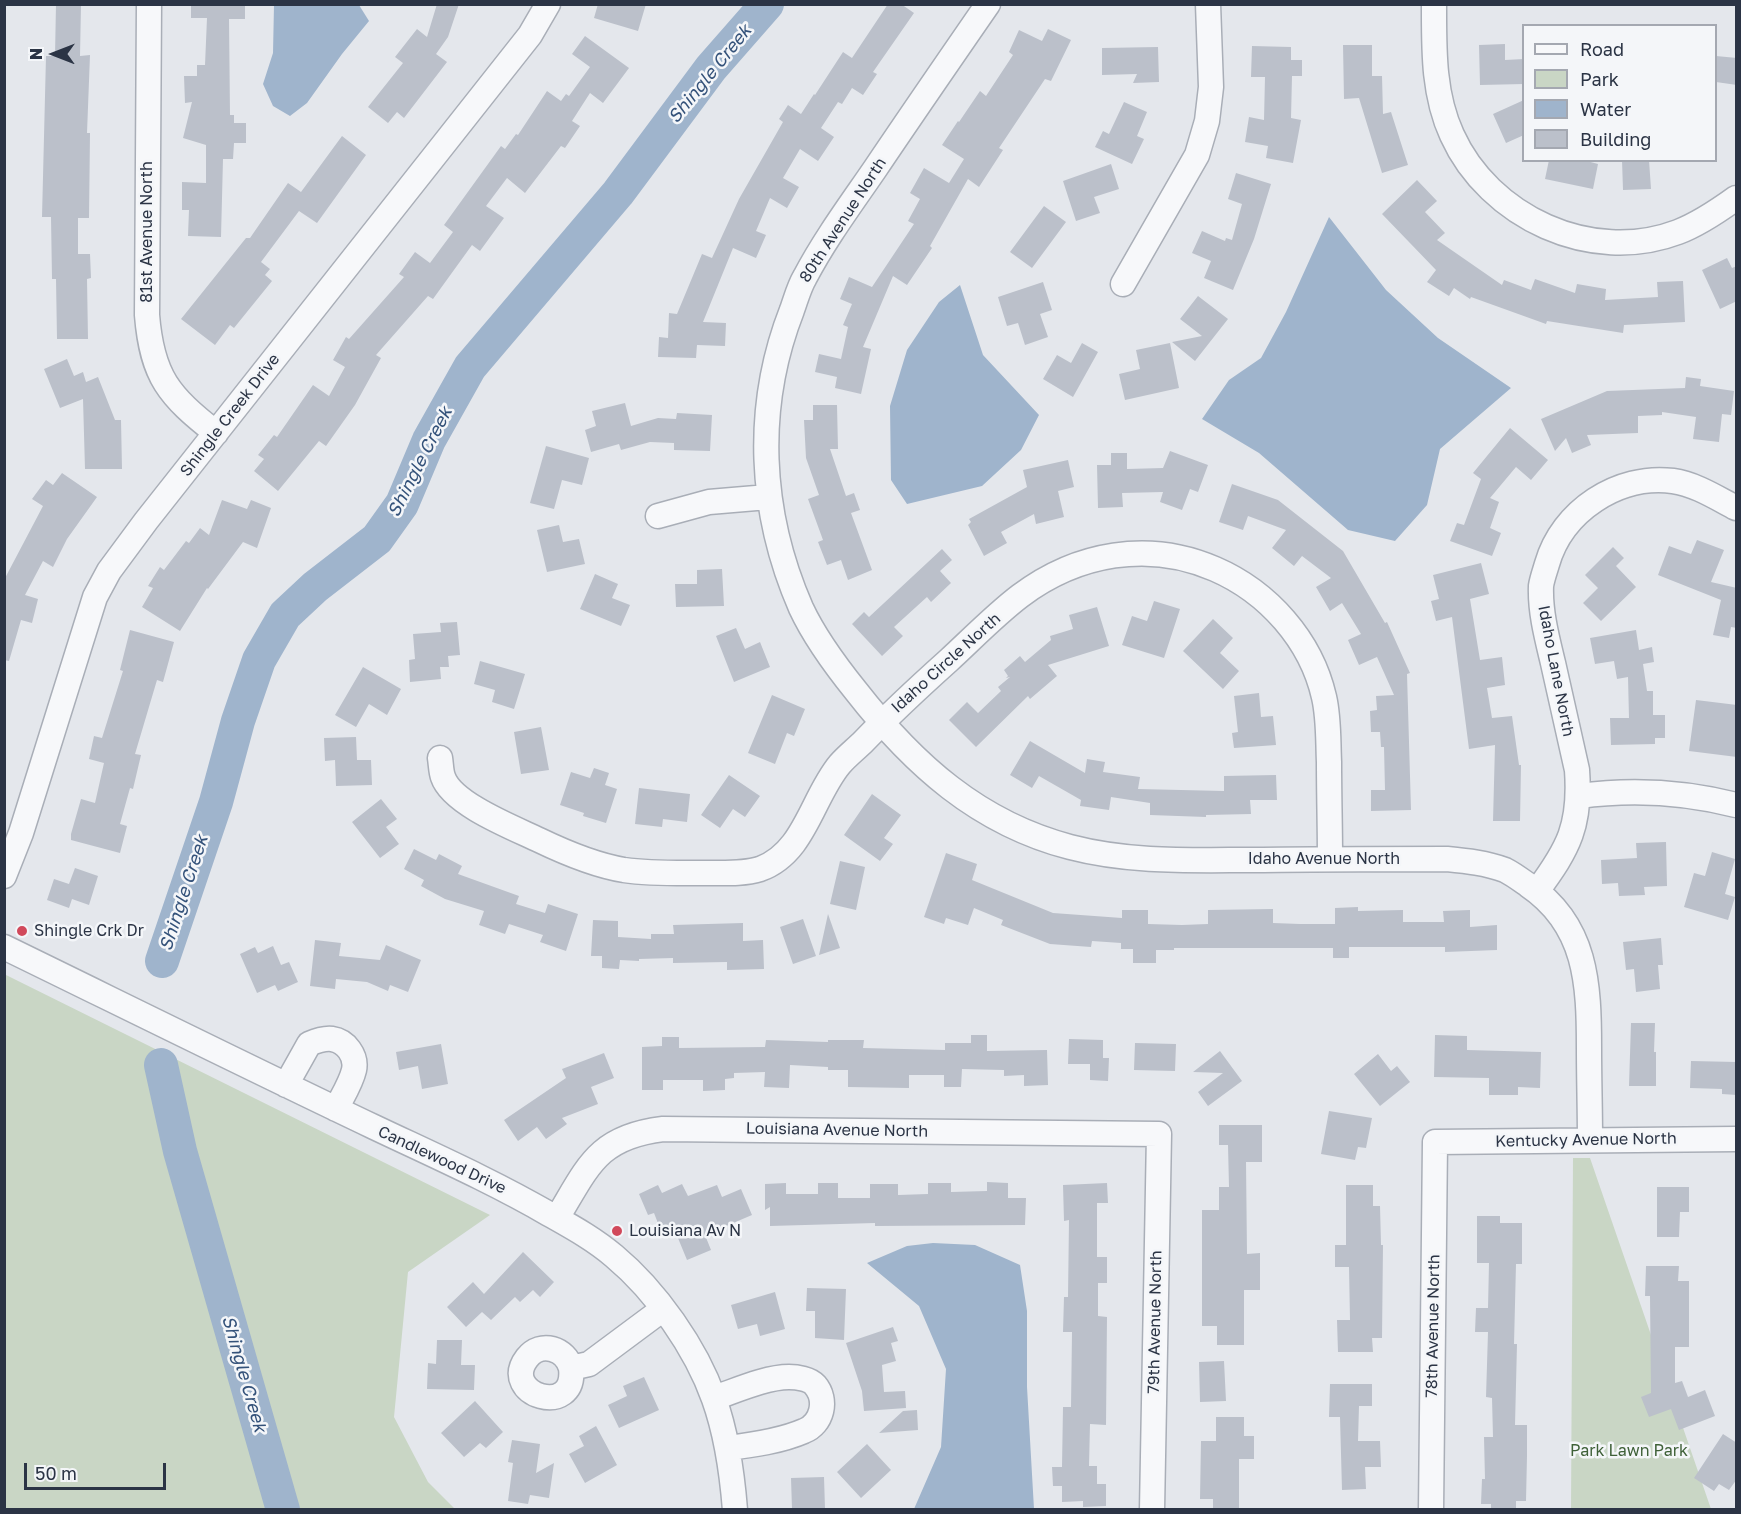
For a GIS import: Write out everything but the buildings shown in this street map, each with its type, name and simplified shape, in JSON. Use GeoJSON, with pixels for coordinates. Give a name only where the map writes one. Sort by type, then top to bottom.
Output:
{"type":"FeatureCollection","features":[{"type":"Feature","properties":{"kind":"street","name":"81st Avenue North"},"geometry":{"type":"LineString","coordinates":[[149,4],[147,303],[149,346],[159,373],[175,398],[216,434]]}},
{"type":"Feature","properties":{"kind":"street","name":"Shingle Creek Drive"},"geometry":{"type":"LineString","coordinates":[[4,876],[21,833],[95,597],[109,571],[522,45],[548,4]]}},
{"type":"Feature","properties":{"kind":"street","name":"80th Avenue North"},"geometry":{"type":"LineString","coordinates":[[882,722],[830,658],[802,610],[782,557],[768,497],[765,444],[770,387],[783,332],[804,279],[833,231],[988,4]]}},
{"type":"Feature","properties":{"kind":"street"},"geometry":{"type":"LineString","coordinates":[[1123,284],[1197,155],[1207,121],[1211,87],[1208,4]]}},
{"type":"Feature","properties":{"kind":"street"},"geometry":{"type":"LineString","coordinates":[[1434,4],[1438,89],[1452,135],[1471,169],[1497,197],[1528,219],[1564,234],[1602,241],[1639,241],[1677,233],[1712,216],[1737,198]]}},
{"type":"Feature","properties":{"kind":"street","name":"Idaho Lane North"},"geometry":{"type":"LineString","coordinates":[[1537,891],[1556,866],[1568,844],[1576,819],[1579,796],[1576,770],[1543,615],[1541,584],[1550,554],[1564,526],[1586,506],[1604,495],[1643,481],[1675,481],[1737,508]]}},
{"type":"Feature","properties":{"kind":"street"},"geometry":{"type":"LineString","coordinates":[[658,516],[709,502],[768,497]]}},
{"type":"Feature","properties":{"kind":"street","name":"Idaho Circle North"},"geometry":{"type":"LineString","coordinates":[[440,758],[444,780],[459,797],[479,811],[565,852],[623,869],[653,873],[737,873],[759,869],[779,859],[795,844],[820,794],[840,765],[882,722],[1019,597],[1051,576],[1086,560],[1125,554],[1162,554],[1200,562],[1235,578],[1266,600],[1292,629],[1311,662],[1324,698],[1326,717],[1330,859]]}},
{"type":"Feature","properties":{"kind":"street","name":"Idaho Avenue North"},"geometry":{"type":"LineString","coordinates":[[882,722],[934,777],[976,806],[1020,830],[1069,847],[1117,857],[1168,861],[1447,859],[1478,862],[1507,871],[1537,891],[1556,909],[1573,936],[1584,965],[1589,995],[1590,1140]]}},
{"type":"Feature","properties":{"kind":"street"},"geometry":{"type":"LineString","coordinates":[[1579,796],[1609,792],[1644,792],[1711,799],[1737,806]]}},
{"type":"Feature","properties":{"kind":"street","name":"Candlewood Drive"},"geometry":{"type":"LineString","coordinates":[[4,947],[513,1193],[581,1230],[615,1257],[645,1287],[680,1334],[714,1398],[728,1448],[735,1509]]}},
{"type":"Feature","properties":{"kind":"street"},"geometry":{"type":"LineString","coordinates":[[286,1085],[309,1044],[334,1039],[347,1045],[353,1056],[354,1069],[336,1109]]}},
{"type":"Feature","properties":{"kind":"street","name":"Louisiana Avenue North"},"geometry":{"type":"LineString","coordinates":[[557,1218],[593,1159],[613,1144],[637,1132],[675,1129],[1159,1134]]}},
{"type":"Feature","properties":{"kind":"street","name":"79th Avenue North"},"geometry":{"type":"LineString","coordinates":[[1152,1509],[1159,1134]]}},
{"type":"Feature","properties":{"kind":"street"},"geometry":{"type":"LineString","coordinates":[[1736,1139],[1737,1156]]}},
{"type":"Feature","properties":{"kind":"street","name":"Kentucky Avenue North"},"geometry":{"type":"LineString","coordinates":[[1435,1142],[1736,1139]]}},
{"type":"Feature","properties":{"kind":"street","name":"78th Avenue North"},"geometry":{"type":"LineString","coordinates":[[1431,1509],[1435,1142]]}},
{"type":"Feature","properties":{"kind":"street"},"geometry":{"type":"LineString","coordinates":[[571,1368],[589,1364],[663,1309]]}},
{"type":"Feature","properties":{"kind":"street"},"geometry":{"type":"LineString","coordinates":[[714,1398],[789,1377],[805,1379],[815,1384],[821,1397],[823,1411],[806,1431],[757,1444],[728,1448]]}},
{"type":"Feature","properties":{"kind":"green space"},"geometry":{"type":"Polygon","coordinates":[[[4,974],[490,1215],[408,1272],[394,1417],[428,1482],[455,1509],[5,1509],[4,974]]]}},
{"type":"Feature","properties":{"kind":"green space","name":"Park Lawn Park"},"geometry":{"type":"Polygon","coordinates":[[[1573,1158],[1590,1158],[1711,1509],[1571,1510],[1573,1158]]]}},
{"type":"Feature","properties":{"kind":"water"},"geometry":{"type":"Polygon","coordinates":[[[274,5],[359,5],[369,21],[307,103],[290,116],[273,106],[263,84],[273,53],[274,5]]]}},
{"type":"Feature","properties":{"kind":"water"},"geometry":{"type":"Polygon","coordinates":[[[1329,217],[1386,290],[1438,338],[1511,388],[1440,449],[1427,505],[1395,541],[1348,530],[1259,453],[1202,419],[1229,380],[1261,358],[1286,312],[1329,217]]]}},
{"type":"Feature","properties":{"kind":"water"},"geometry":{"type":"Polygon","coordinates":[[[960,285],[983,355],[1039,415],[1021,450],[982,486],[907,504],[891,480],[890,406],[907,350],[939,302],[960,285]]]}},
{"type":"Feature","properties":{"kind":"water"},"geometry":{"type":"Polygon","coordinates":[[[933,1243],[975,1245],[1020,1265],[1027,1311],[1027,1387],[1034,1509],[914,1509],[941,1447],[946,1369],[919,1306],[867,1263],[907,1246],[933,1243]]]}},
{"type":"Feature","properties":{"kind":"waterway","name":"Shingle Creek"},"geometry":{"type":"LineString","coordinates":[[162,961],[216,802],[238,721],[259,660],[285,615],[315,587],[377,539],[402,504],[429,440],[470,367],[618,193],[711,68],[767,4]]}},
{"type":"Feature","properties":{"kind":"waterway","name":"Shingle Creek"},"geometry":{"type":"LineString","coordinates":[[161,1065],[180,1151],[283,1510]]}},
{"type":"Feature","properties":{"kind":"place","name":"Shingle Crk Dr"},"geometry":{"type":"Point","coordinates":[22,931]}},
{"type":"Feature","properties":{"kind":"place","name":"Louisiana Av N"},"geometry":{"type":"Point","coordinates":[617,1231]}}]}
